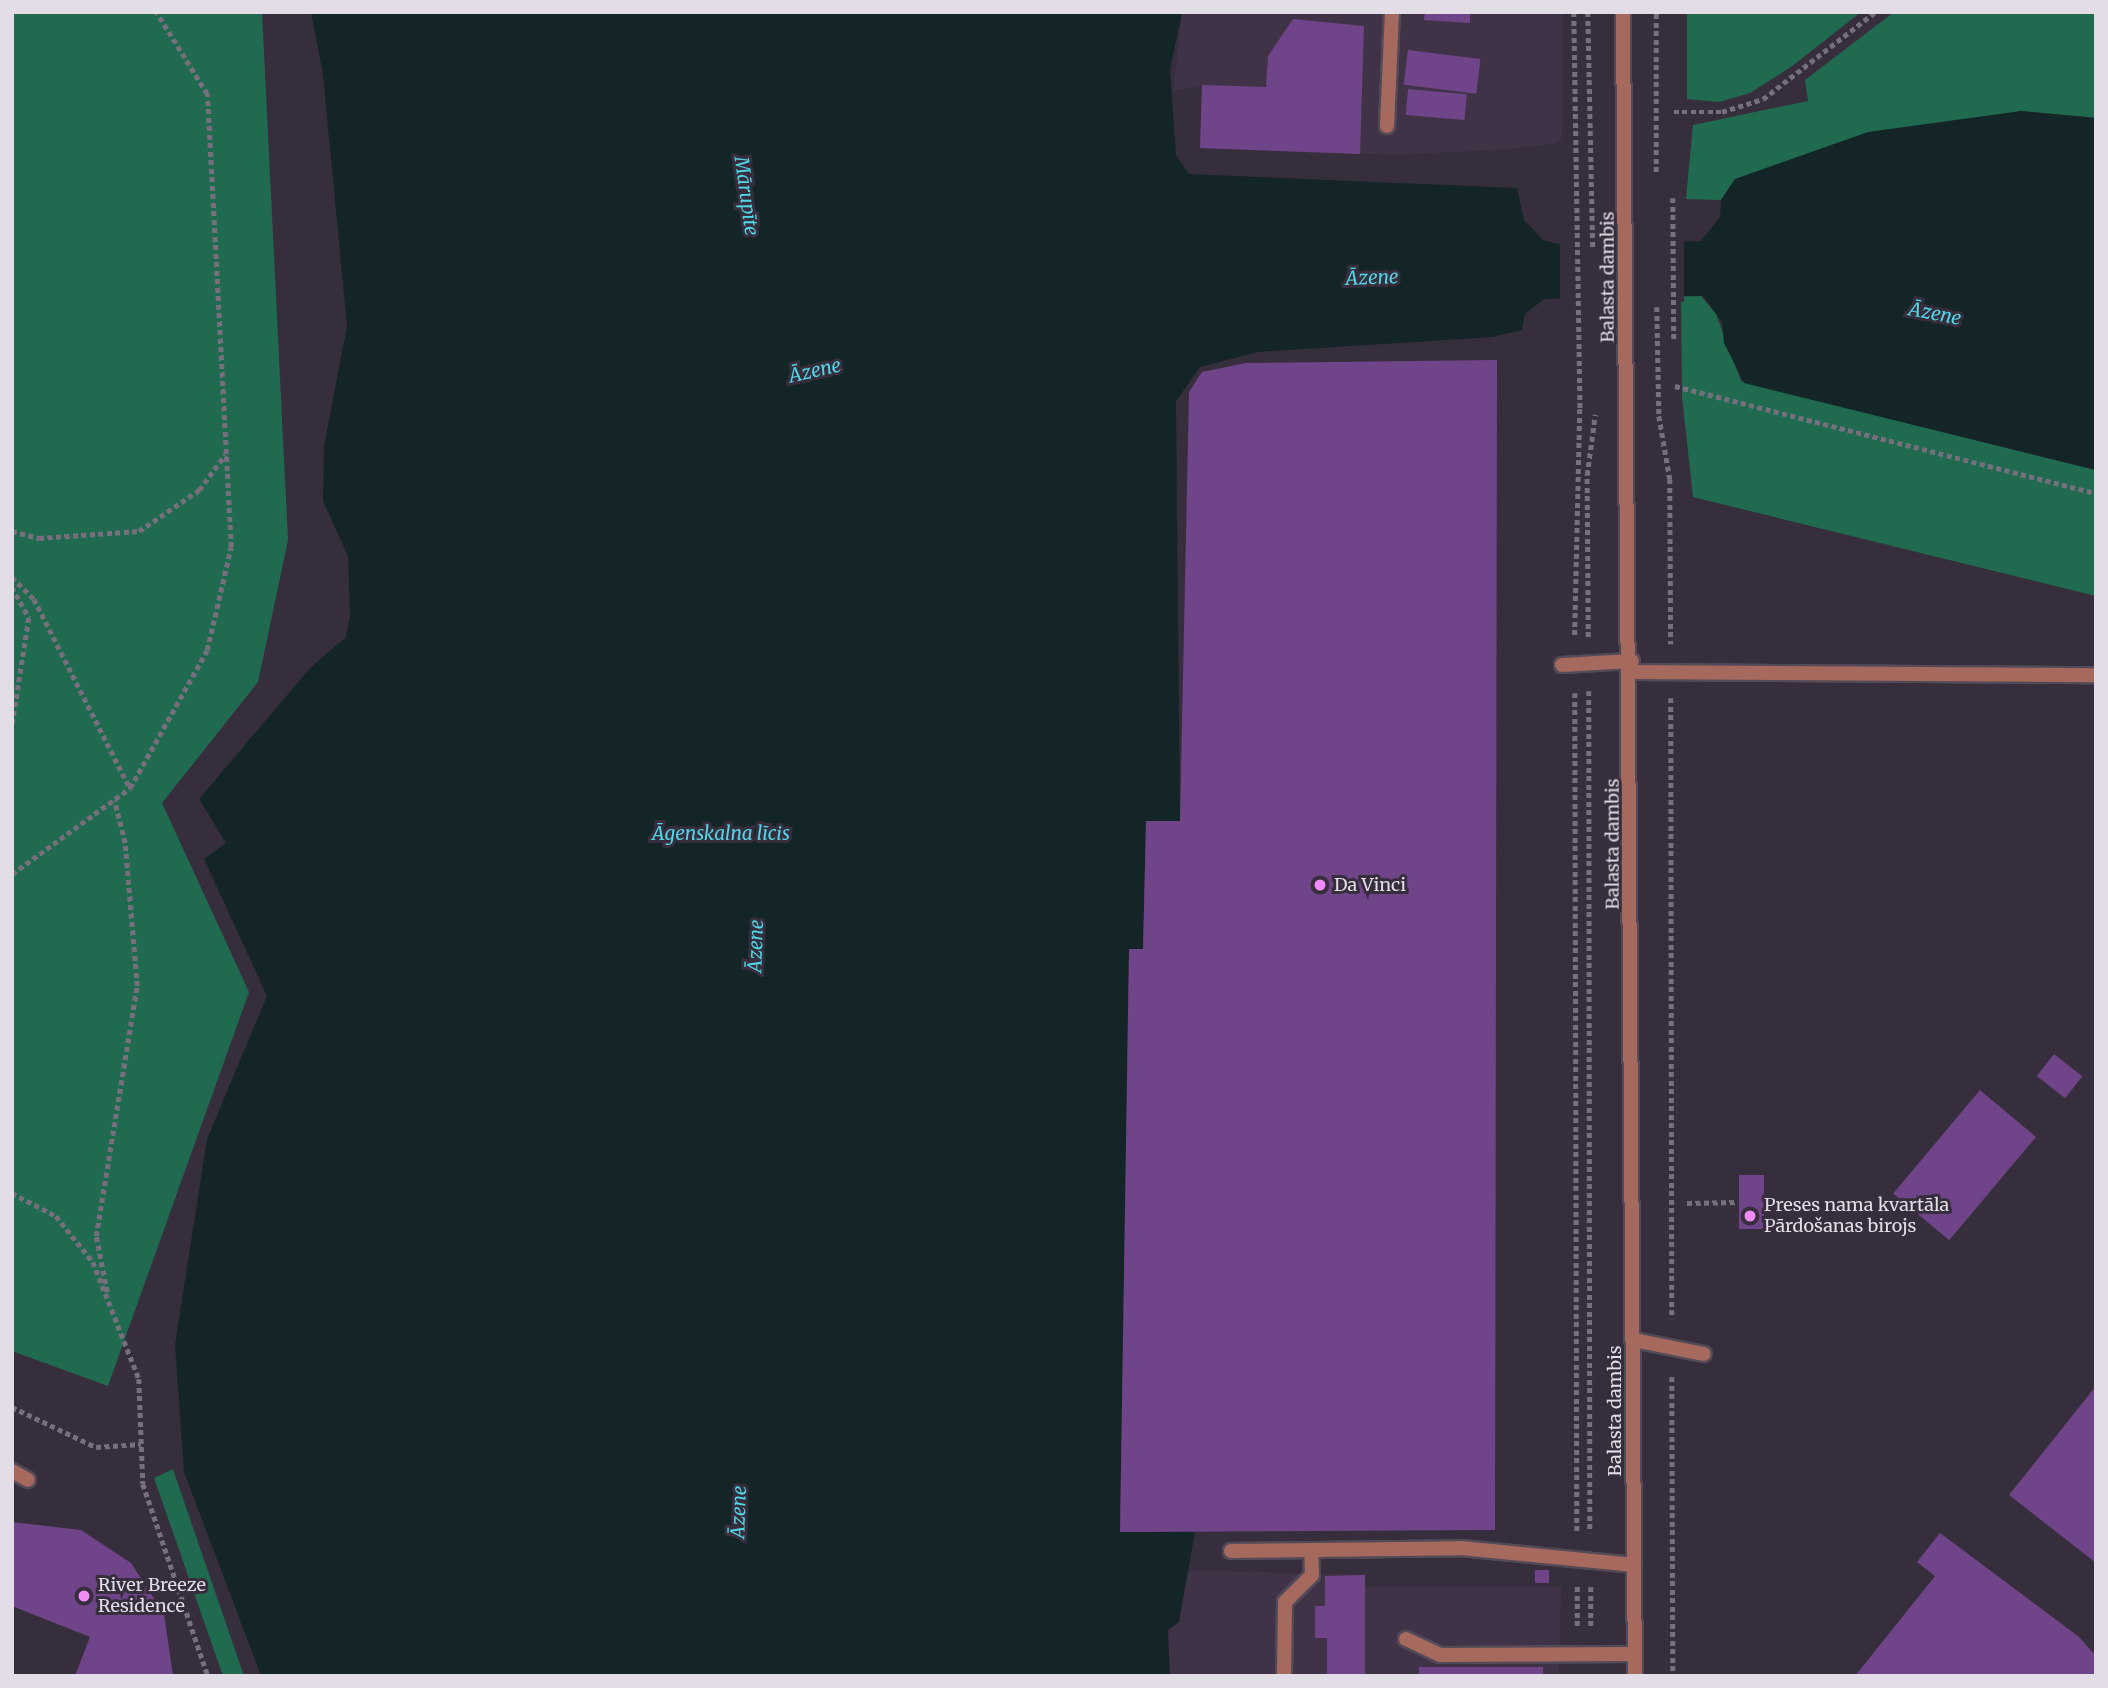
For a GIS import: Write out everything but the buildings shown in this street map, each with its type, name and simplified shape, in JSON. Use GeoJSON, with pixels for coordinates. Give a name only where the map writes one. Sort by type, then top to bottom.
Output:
{"type":"FeatureCollection","features":[{"type":"Feature","properties":{"kind":"street"},"geometry":{"type":"LineString","coordinates":[[1387,126],[1392,12]]}},
{"type":"Feature","properties":{"kind":"street","name":"Balasta dambis"},"geometry":{"type":"LineString","coordinates":[[1623,12],[1632,667],[1635,1676]]}},
{"type":"Feature","properties":{"kind":"street"},"geometry":{"type":"LineString","coordinates":[[1575,664],[1632,667],[1671,673],[2096,675]]}},
{"type":"Feature","properties":{"kind":"street"},"geometry":{"type":"LineString","coordinates":[[1634,1340],[1704,1354]]}},
{"type":"Feature","properties":{"kind":"street"},"geometry":{"type":"LineString","coordinates":[[12,1471],[28,1480]]}},
{"type":"Feature","properties":{"kind":"street"},"geometry":{"type":"LineString","coordinates":[[1231,1551],[1461,1548],[1584,1563],[1634,1565]]}},
{"type":"Feature","properties":{"kind":"street"},"geometry":{"type":"LineString","coordinates":[[1284,1676],[1285,1602],[1312,1575],[1311,1550]]}},
{"type":"Feature","properties":{"kind":"street"},"geometry":{"type":"LineString","coordinates":[[1406,1639],[1441,1655],[1634,1654]]}},
{"type":"Feature","properties":{"kind":"path"},"geometry":{"type":"LineString","coordinates":[[12,874],[130,788],[207,650],[231,547],[207,94],[156,12]]}},
{"type":"Feature","properties":{"kind":"path"},"geometry":{"type":"LineString","coordinates":[[1574,12],[1578,197],[1575,664],[1584,1654]]}},
{"type":"Feature","properties":{"kind":"path"},"geometry":{"type":"LineString","coordinates":[[1588,12],[1592,197]]}},
{"type":"Feature","properties":{"kind":"path"},"geometry":{"type":"LineString","coordinates":[[1656,12],[1656,184]]}},
{"type":"Feature","properties":{"kind":"path"},"geometry":{"type":"LineString","coordinates":[[1674,112],[1722,112],[1763,99],[1875,12]]}},
{"type":"Feature","properties":{"kind":"path"},"geometry":{"type":"LineString","coordinates":[[1673,198],[1674,340]]}},
{"type":"Feature","properties":{"kind":"path"},"geometry":{"type":"LineString","coordinates":[[1657,340],[1659,416],[1670,479],[1674,1676]]}},
{"type":"Feature","properties":{"kind":"path"},"geometry":{"type":"LineString","coordinates":[[1675,386],[2096,493]]}},
{"type":"Feature","properties":{"kind":"path"},"geometry":{"type":"LineString","coordinates":[[1584,1654],[1575,664],[1587,475],[1596,400]]}},
{"type":"Feature","properties":{"kind":"path"},"geometry":{"type":"LineString","coordinates":[[12,531],[39,538],[139,531],[199,490],[225,454]]}},
{"type":"Feature","properties":{"kind":"path"},"geometry":{"type":"LineString","coordinates":[[12,576],[34,599],[130,788]]}},
{"type":"Feature","properties":{"kind":"path"},"geometry":{"type":"LineString","coordinates":[[12,587],[29,618],[12,727]]}},
{"type":"Feature","properties":{"kind":"path"},"geometry":{"type":"LineString","coordinates":[[109,1303],[96,1236],[137,986],[125,843],[114,800]]}},
{"type":"Feature","properties":{"kind":"path"},"geometry":{"type":"LineString","coordinates":[[12,1193],[56,1216],[93,1262],[139,1379],[144,1484],[208,1676]]}},
{"type":"Feature","properties":{"kind":"path"},"geometry":{"type":"LineString","coordinates":[[1687,1203],[1738,1202]]}},
{"type":"Feature","properties":{"kind":"path"},"geometry":{"type":"LineString","coordinates":[[12,1407],[96,1447],[141,1444]]}},
{"type":"Feature","properties":{"kind":"shaded area"},"geometry":{"type":"Polygon","coordinates":[[[1182,12],[1563,12],[1562,137],[1558,143],[1506,149],[1399,155],[1200,148],[1202,85],[1173,91],[1182,12]]]}},
{"type":"Feature","properties":{"kind":"shaded area"},"geometry":{"type":"Polygon","coordinates":[[[1184,1570],[1365,1575],[1366,1587],[1561,1587],[1559,1676],[1170,1676],[1168,1630],[1179,1622],[1184,1570]]]}},
{"type":"Feature","properties":{"kind":"green space"},"geometry":{"type":"Polygon","coordinates":[[[12,12],[262,12],[288,540],[258,682],[162,803],[249,992],[108,1386],[12,1351],[12,12]]]}},
{"type":"Feature","properties":{"kind":"green space"},"geometry":{"type":"Polygon","coordinates":[[[1687,12],[1861,12],[1791,67],[1750,93],[1719,102],[1687,99],[1687,12]]]}},
{"type":"Feature","properties":{"kind":"green space"},"geometry":{"type":"Polygon","coordinates":[[[1894,12],[2096,12],[2096,118],[2021,111],[1735,179],[1721,200],[1686,199],[1693,125],[1808,101],[1805,80],[1894,12]]]}},
{"type":"Feature","properties":{"kind":"green space"},"geometry":{"type":"Polygon","coordinates":[[[1681,295],[1701,296],[1716,314],[1741,381],[2096,470],[2096,596],[1693,497],[1682,397],[1681,295]]]}},
{"type":"Feature","properties":{"kind":"green space"},"geometry":{"type":"Polygon","coordinates":[[[173,1469],[244,1676],[223,1676],[154,1478],[173,1469]]]}},
{"type":"Feature","properties":{"kind":"water","name":"Āgenskalna līcis"},"geometry":{"type":"Polygon","coordinates":[[[311,12],[1182,12],[1170,70],[1176,155],[1189,174],[1517,188],[1524,220],[1543,240],[1559,244],[1701,241],[1720,217],[1721,200],[1735,179],[1868,132],[2021,111],[2096,118],[2096,470],[1744,383],[1724,343],[1722,322],[1703,296],[1544,299],[1525,314],[1522,330],[1493,337],[1258,352],[1200,367],[1176,401],[1180,821],[1146,822],[1143,949],[1129,950],[1120,1532],[1195,1532],[1179,1622],[1168,1630],[1170,1676],[261,1676],[184,1472],[175,1345],[207,1139],[267,996],[204,859],[226,843],[199,799],[311,667],[346,637],[350,616],[348,556],[323,501],[324,446],[347,326],[323,75],[311,12]]]}},
{"type":"Feature","properties":{"kind":"pier"},"geometry":{"type":"Polygon","coordinates":[[[1560,237],[1684,237],[1684,302],[1560,302],[1560,237]]]}},
{"type":"Feature","properties":{"kind":"place","name":"Da Vinci"},"geometry":{"type":"Point","coordinates":[1320,885]}},
{"type":"Feature","properties":{"kind":"place","name":"Preses nama kvartāla Pārdošanas birojs"},"geometry":{"type":"Point","coordinates":[1750,1216]}},
{"type":"Feature","properties":{"kind":"place","name":"River Breeze Residence"},"geometry":{"type":"Point","coordinates":[84,1596]}},
{"type":"Feature","properties":{"kind":"water label","name":"Mārupīte"},"geometry":{"type":"Point","coordinates":[746,196]}},
{"type":"Feature","properties":{"kind":"water label","name":"Āzene"},"geometry":{"type":"Point","coordinates":[1372,278]}},
{"type":"Feature","properties":{"kind":"water label","name":"Āzene"},"geometry":{"type":"Point","coordinates":[1935,314]}},
{"type":"Feature","properties":{"kind":"water label","name":"Āzene"},"geometry":{"type":"Point","coordinates":[815,371]}},
{"type":"Feature","properties":{"kind":"water label","name":"Āzene"},"geometry":{"type":"Point","coordinates":[756,946]}},
{"type":"Feature","properties":{"kind":"water label","name":"Āzene"},"geometry":{"type":"Point","coordinates":[739,1512]}}]}
